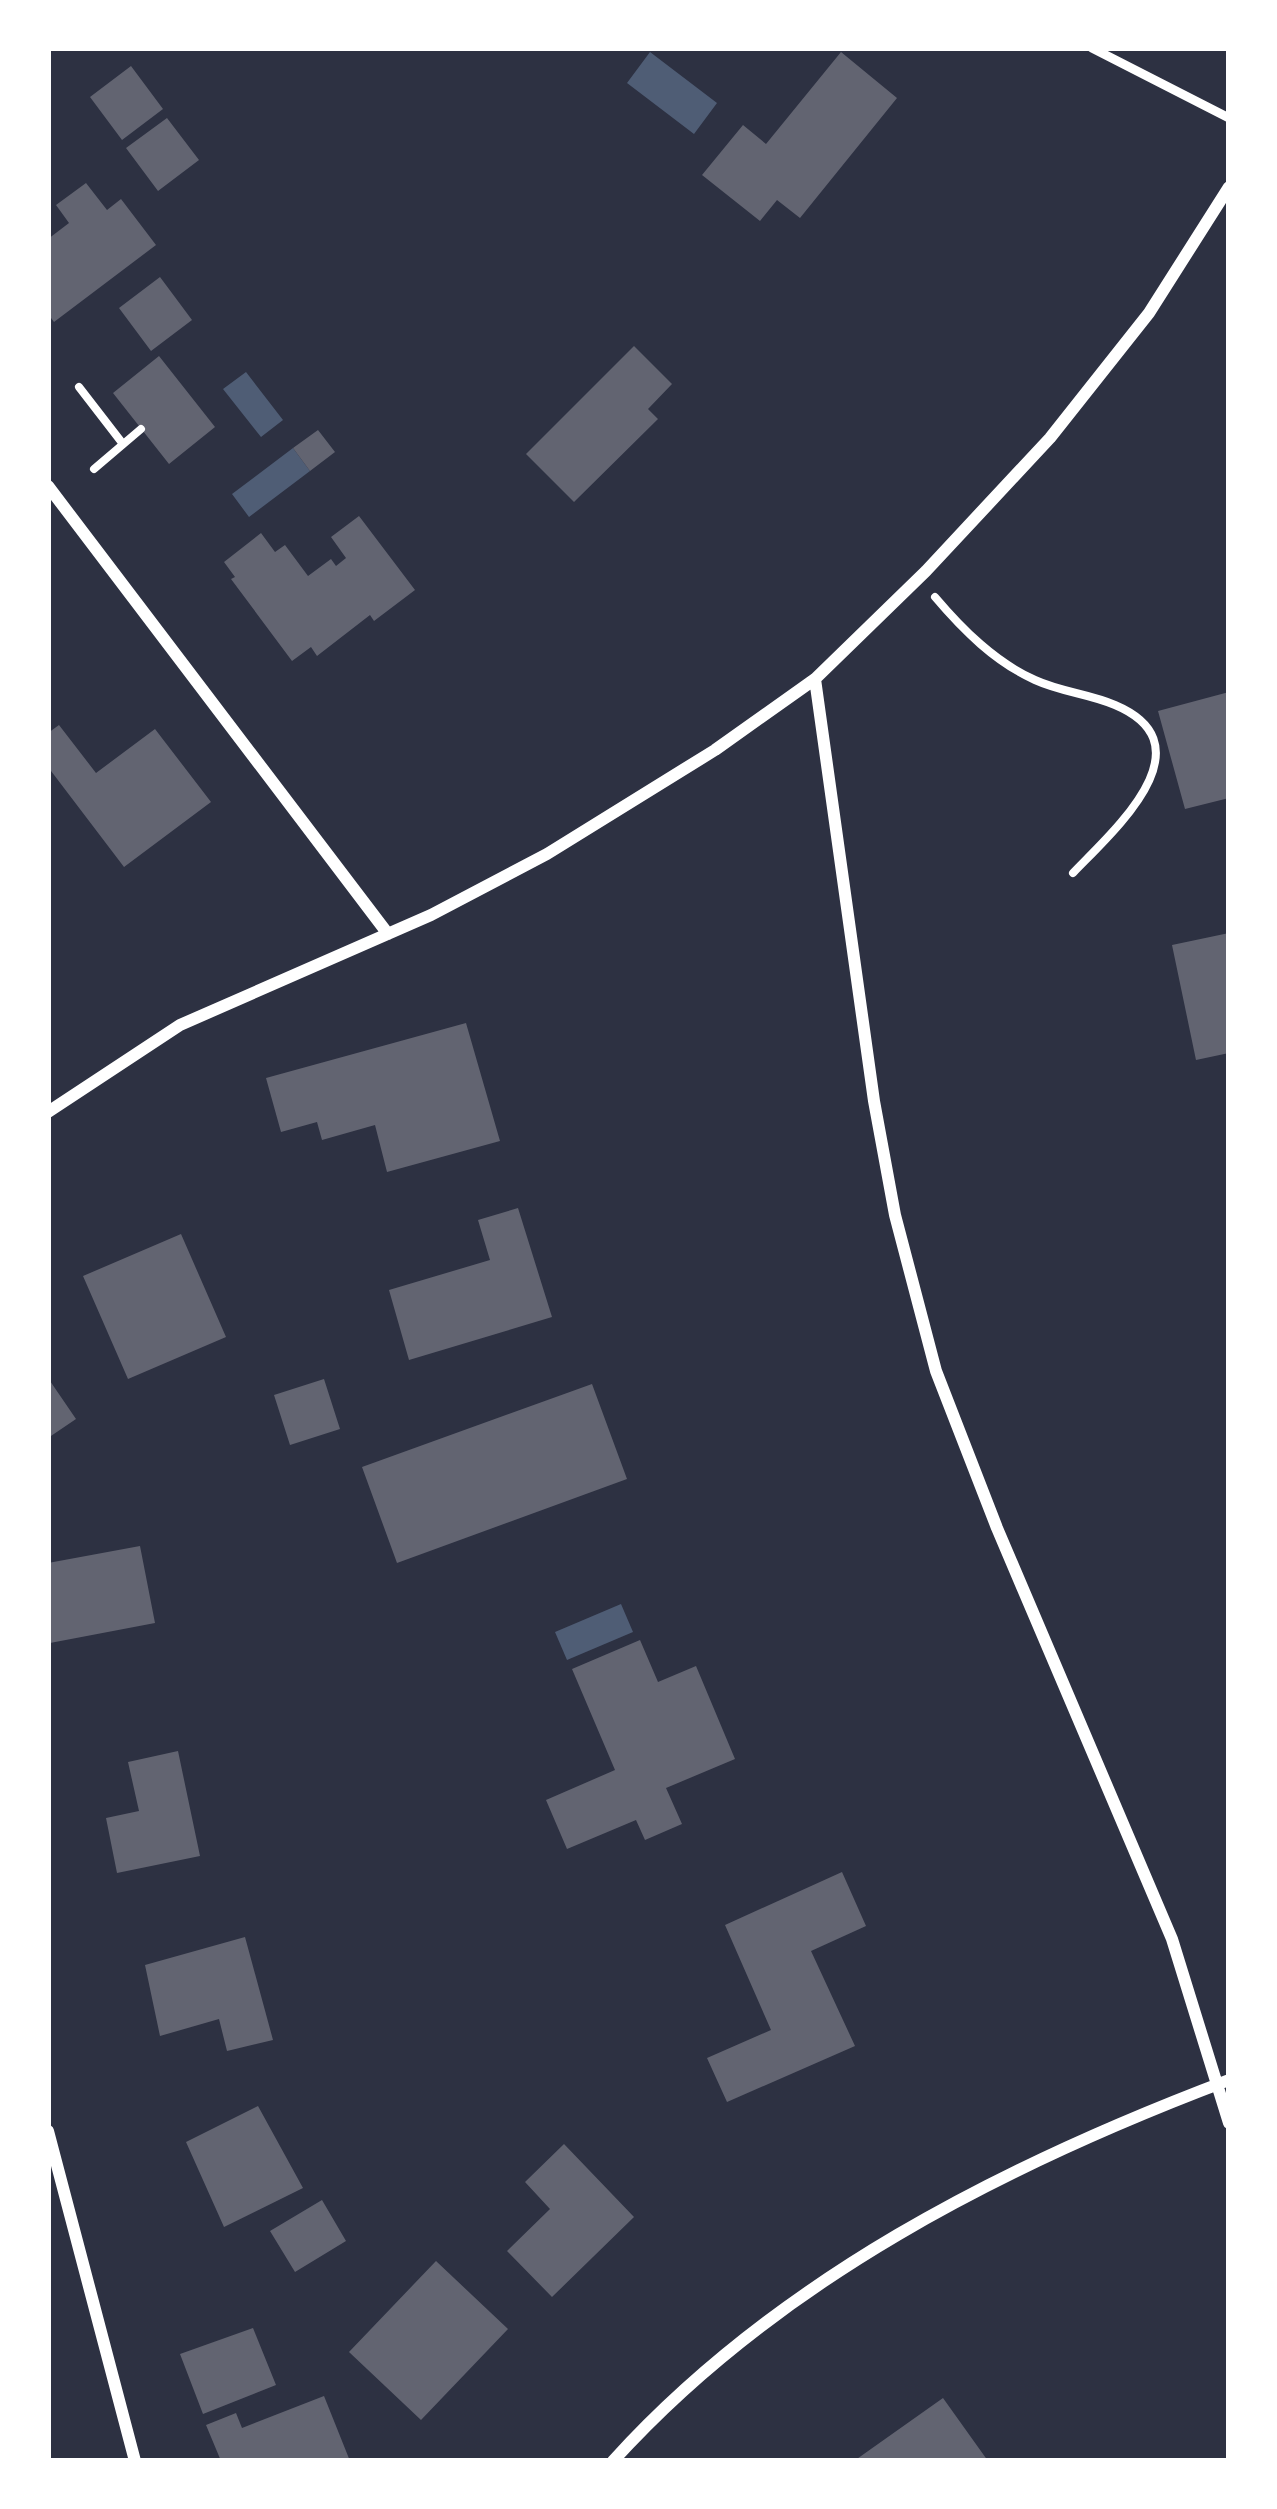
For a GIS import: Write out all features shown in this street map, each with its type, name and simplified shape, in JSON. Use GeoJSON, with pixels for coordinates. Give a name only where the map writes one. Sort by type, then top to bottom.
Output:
{"type":"FeatureCollection","features":[{"type":"Feature","properties":{"kind":"street"},"geometry":{"type":"LineString","coordinates":[[48,1112],[180,1025],[388,934],[547,854],[716,750],[814,679],[919,578],[1050,438],[1149,314],[1229,187]]}},
{"type":"Feature","properties":{"kind":"street"},"geometry":{"type":"LineString","coordinates":[[48,486],[388,934]]}},
{"type":"Feature","properties":{"kind":"street"},"geometry":{"type":"LineString","coordinates":[[814,679],[874,1101],[895,1215],[937,1371],[997,1528],[1172,1939],[1224,2082],[1229,2123]]}},
{"type":"Feature","properties":{"kind":"street"},"geometry":{"type":"LineString","coordinates":[[614,2461],[730,2351],[891,2238],[1005,2176],[1224,2082]]}},
{"type":"Feature","properties":{"kind":"street"},"geometry":{"type":"LineString","coordinates":[[48,2131],[135,2461]]}},
{"type":"Feature","properties":{"kind":"lane"},"geometry":{"type":"LineString","coordinates":[[1092,48],[1229,118]]}},
{"type":"Feature","properties":{"kind":"path"},"geometry":{"type":"LineString","coordinates":[[79,387],[123,444]]}},
{"type":"Feature","properties":{"kind":"path"},"geometry":{"type":"LineString","coordinates":[[94,469],[141,429]]}},
{"type":"Feature","properties":{"kind":"path"},"geometry":{"type":"LineString","coordinates":[[919,578],[977,642],[1006,664],[1035,680],[1117,706],[1147,730],[1156,766],[1148,786],[1073,873]]}},
{"type":"Feature","properties":{"kind":"water"},"geometry":{"type":"Polygon","coordinates":[[[650,52],[717,103],[694,134],[627,83],[650,52]]]}},
{"type":"Feature","properties":{"kind":"water"},"geometry":{"type":"Polygon","coordinates":[[[246,372],[283,420],[261,437],[223,389],[246,372]]]}},
{"type":"Feature","properties":{"kind":"water"},"geometry":{"type":"Polygon","coordinates":[[[293,448],[310,471],[249,517],[232,494],[293,448]]]}},
{"type":"Feature","properties":{"kind":"water"},"geometry":{"type":"Polygon","coordinates":[[[621,1604],[633,1632],[567,1660],[555,1632],[621,1604]]]}},
{"type":"Feature","properties":{"kind":"building"},"geometry":{"type":"Polygon","coordinates":[[[841,52],[897,98],[800,218],[777,200],[760,221],[702,175],[743,125],[766,144],[841,52]]]}},
{"type":"Feature","properties":{"kind":"building"},"geometry":{"type":"Polygon","coordinates":[[[131,66],[163,109],[122,140],[90,97],[131,66]]]}},
{"type":"Feature","properties":{"kind":"building"},"geometry":{"type":"Polygon","coordinates":[[[167,118],[199,160],[158,191],[126,148],[167,118]]]}},
{"type":"Feature","properties":{"kind":"building"},"geometry":{"type":"Polygon","coordinates":[[[86,183],[107,210],[121,199],[156,245],[54,322],[48,314],[48,239],[69,223],[56,205],[86,183]]]}},
{"type":"Feature","properties":{"kind":"building"},"geometry":{"type":"Polygon","coordinates":[[[160,277],[192,320],[151,351],[119,308],[160,277]]]}},
{"type":"Feature","properties":{"kind":"building"},"geometry":{"type":"Polygon","coordinates":[[[634,346],[672,384],[648,409],[658,419],[574,502],[526,454],[634,346]]]}},
{"type":"Feature","properties":{"kind":"building"},"geometry":{"type":"Polygon","coordinates":[[[159,356],[215,427],[169,464],[113,393],[159,356]]]}},
{"type":"Feature","properties":{"kind":"building"},"geometry":{"type":"Polygon","coordinates":[[[318,430],[335,452],[310,471],[293,448],[318,430]]]}},
{"type":"Feature","properties":{"kind":"building"},"geometry":{"type":"Polygon","coordinates":[[[359,516],[415,590],[374,621],[370,615],[317,656],[311,647],[292,661],[231,579],[235,577],[224,562],[261,533],[275,552],[285,545],[308,576],[331,559],[336,566],[346,558],[331,537],[359,516]]]}},
{"type":"Feature","properties":{"kind":"building"},"geometry":{"type":"Polygon","coordinates":[[[1229,692],[1229,798],[1185,809],[1158,711],[1229,692]]]}},
{"type":"Feature","properties":{"kind":"building"},"geometry":{"type":"Polygon","coordinates":[[[59,725],[96,773],[155,729],[211,802],[124,867],[48,767],[48,733],[59,725]]]}},
{"type":"Feature","properties":{"kind":"building"},"geometry":{"type":"Polygon","coordinates":[[[1229,933],[1229,1053],[1196,1060],[1172,945],[1229,933]]]}},
{"type":"Feature","properties":{"kind":"building"},"geometry":{"type":"Polygon","coordinates":[[[466,1023],[500,1141],[387,1172],[375,1125],[322,1140],[317,1122],[281,1132],[266,1078],[466,1023]]]}},
{"type":"Feature","properties":{"kind":"building"},"geometry":{"type":"Polygon","coordinates":[[[518,1208],[552,1317],[409,1360],[389,1290],[490,1260],[478,1220],[518,1208]]]}},
{"type":"Feature","properties":{"kind":"building"},"geometry":{"type":"Polygon","coordinates":[[[181,1234],[226,1337],[128,1379],[83,1276],[181,1234]]]}},
{"type":"Feature","properties":{"kind":"building"},"geometry":{"type":"Polygon","coordinates":[[[48,1378],[76,1419],[48,1438],[48,1378]]]}},
{"type":"Feature","properties":{"kind":"building"},"geometry":{"type":"Polygon","coordinates":[[[324,1379],[340,1429],[290,1445],[274,1395],[324,1379]]]}},
{"type":"Feature","properties":{"kind":"building"},"geometry":{"type":"Polygon","coordinates":[[[592,1384],[627,1479],[397,1563],[362,1467],[592,1384]]]}},
{"type":"Feature","properties":{"kind":"building"},"geometry":{"type":"Polygon","coordinates":[[[140,1546],[155,1623],[50,1643],[48,1563],[140,1546]]]}},
{"type":"Feature","properties":{"kind":"building"},"geometry":{"type":"Polygon","coordinates":[[[640,1640],[658,1682],[696,1666],[735,1759],[666,1788],[682,1824],[645,1840],[636,1820],[567,1849],[546,1800],[615,1770],[572,1669],[640,1640]]]}},
{"type":"Feature","properties":{"kind":"building"},"geometry":{"type":"Polygon","coordinates":[[[178,1751],[200,1856],[117,1873],[106,1818],[139,1811],[128,1762],[178,1751]]]}},
{"type":"Feature","properties":{"kind":"building"},"geometry":{"type":"Polygon","coordinates":[[[842,1872],[866,1926],[811,1951],[855,2046],[727,2102],[707,2058],[771,2030],[725,1925],[842,1872]]]}},
{"type":"Feature","properties":{"kind":"building"},"geometry":{"type":"Polygon","coordinates":[[[245,1937],[273,2040],[227,2051],[219,2019],[160,2036],[145,1965],[245,1937]]]}},
{"type":"Feature","properties":{"kind":"building"},"geometry":{"type":"Polygon","coordinates":[[[258,2106],[303,2188],[224,2227],[186,2142],[258,2106]]]}},
{"type":"Feature","properties":{"kind":"building"},"geometry":{"type":"Polygon","coordinates":[[[564,2144],[634,2217],[552,2297],[507,2251],[550,2209],[525,2182],[564,2144]]]}},
{"type":"Feature","properties":{"kind":"building"},"geometry":{"type":"Polygon","coordinates":[[[322,2200],[346,2241],[295,2272],[270,2231],[322,2200]]]}},
{"type":"Feature","properties":{"kind":"building"},"geometry":{"type":"Polygon","coordinates":[[[436,2261],[508,2329],[421,2420],[349,2352],[436,2261]]]}},
{"type":"Feature","properties":{"kind":"building"},"geometry":{"type":"Polygon","coordinates":[[[253,2328],[276,2385],[203,2414],[180,2354],[253,2328]]]}},
{"type":"Feature","properties":{"kind":"building"},"geometry":{"type":"Polygon","coordinates":[[[324,2396],[350,2461],[221,2461],[206,2425],[236,2413],[242,2428],[324,2396]]]}},
{"type":"Feature","properties":{"kind":"building"},"geometry":{"type":"Polygon","coordinates":[[[943,2398],[988,2461],[854,2461],[943,2398]]]}}]}
